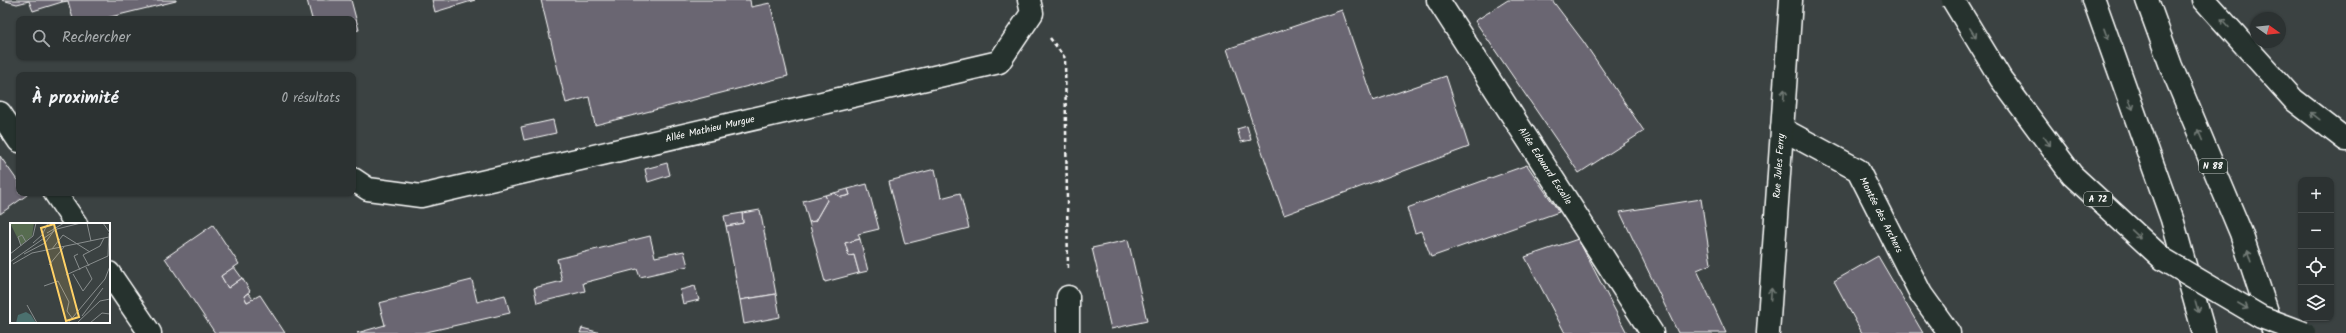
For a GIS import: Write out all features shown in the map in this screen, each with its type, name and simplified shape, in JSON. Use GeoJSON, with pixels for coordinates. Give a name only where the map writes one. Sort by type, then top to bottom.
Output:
{"type":"FeatureCollection","features":[{"type":"Feature","properties":{"kind":"main road","name":"Allée Edouard Escalle"},"geometry":{"type":"LineString","coordinates":[[1438,0],[1652,333]]}},
{"type":"Feature","properties":{"kind":"main road","name":"Rue Jules Ferry"},"geometry":{"type":"LineString","coordinates":[[1768,333],[1791,0]]}},
{"type":"Feature","properties":{"kind":"main road","name":"A 72"},"geometry":{"type":"LineString","coordinates":[[1953,0],[2001,79],[2072,176],[2163,260],[2261,317],[2304,333]]}},
{"type":"Feature","properties":{"kind":"main road"},"geometry":{"type":"LineString","coordinates":[[2094,0],[2172,219],[2204,333]]}},
{"type":"Feature","properties":{"kind":"main road","name":"N 88"},"geometry":{"type":"LineString","coordinates":[[2147,0],[2171,66],[2241,233],[2274,333]]}},
{"type":"Feature","properties":{"kind":"main road"},"geometry":{"type":"LineString","coordinates":[[2204,0],[2294,100],[2346,140]]}},
{"type":"Feature","properties":{"kind":"main road","name":"Allée Mathieu Murgue"},"geometry":{"type":"LineString","coordinates":[[356,181],[368,189],[421,196],[998,62],[1031,7]]}},
{"type":"Feature","properties":{"kind":"main road"},"geometry":{"type":"LineString","coordinates":[[0,112],[16,136]]}},
{"type":"Feature","properties":{"kind":"main road","name":"Montée des Archers"},"geometry":{"type":"LineString","coordinates":[[1782,128],[1858,170],[1921,294],[1949,333]]}},
{"type":"Feature","properties":{"kind":"main road"},"geometry":{"type":"LineString","coordinates":[[57,196],[75,223]]}},
{"type":"Feature","properties":{"kind":"main road"},"geometry":{"type":"LineString","coordinates":[[110,274],[150,333]]}},
{"type":"Feature","properties":{"kind":"main road"},"geometry":{"type":"LineString","coordinates":[[1068,297],[1068,333]]}},
{"type":"Feature","properties":{"kind":"path"},"geometry":{"type":"LineString","coordinates":[[1031,7],[1065,58],[1068,297]]}},
{"type":"Feature","properties":{"kind":"building"},"geometry":{"type":"Polygon","coordinates":[[[2,0],[62,0],[62,2],[33,11],[29,1],[17,4],[2,0]]]}},
{"type":"Feature","properties":{"kind":"building"},"geometry":{"type":"Polygon","coordinates":[[[62,0],[176,0],[114,16],[72,16],[68,1],[62,2],[62,0]]]}},
{"type":"Feature","properties":{"kind":"building"},"geometry":{"type":"Polygon","coordinates":[[[307,0],[351,0],[355,16],[311,16],[307,0]]]}},
{"type":"Feature","properties":{"kind":"building"},"geometry":{"type":"Polygon","coordinates":[[[432,0],[475,0],[435,12],[432,0]]]}},
{"type":"Feature","properties":{"kind":"building"},"geometry":{"type":"Polygon","coordinates":[[[541,0],[750,0],[751,7],[770,3],[788,76],[595,125],[589,97],[566,103],[541,0]]]}},
{"type":"Feature","properties":{"kind":"building"},"geometry":{"type":"Polygon","coordinates":[[[1508,0],[1552,0],[1583,41],[1644,131],[1579,173],[1475,21],[1508,0]]]}},
{"type":"Feature","properties":{"kind":"building"},"geometry":{"type":"Polygon","coordinates":[[[1342,10],[1373,101],[1446,76],[1469,147],[1284,215],[1227,49],[1342,10]]]}},
{"type":"Feature","properties":{"kind":"building"},"geometry":{"type":"Polygon","coordinates":[[[356,19],[359,30],[356,30],[356,19]]]}},
{"type":"Feature","properties":{"kind":"building"},"geometry":{"type":"Polygon","coordinates":[[[553,120],[556,133],[524,140],[521,127],[553,120]]]}},
{"type":"Feature","properties":{"kind":"building"},"geometry":{"type":"Polygon","coordinates":[[[1247,126],[1251,140],[1241,142],[1237,129],[1247,126]]]}},
{"type":"Feature","properties":{"kind":"building"},"geometry":{"type":"Polygon","coordinates":[[[0,156],[16,179],[16,196],[26,196],[0,214],[0,156]]]}},
{"type":"Feature","properties":{"kind":"building"},"geometry":{"type":"Polygon","coordinates":[[[667,163],[670,175],[648,182],[645,169],[667,163]]]}},
{"type":"Feature","properties":{"kind":"building"},"geometry":{"type":"Polygon","coordinates":[[[1527,165],[1559,212],[1431,257],[1421,231],[1415,233],[1407,208],[1527,165]]]}},
{"type":"Feature","properties":{"kind":"building"},"geometry":{"type":"Polygon","coordinates":[[[935,169],[941,198],[960,193],[969,228],[905,244],[889,181],[935,169]]]}},
{"type":"Feature","properties":{"kind":"building"},"geometry":{"type":"Polygon","coordinates":[[[867,184],[879,229],[858,234],[860,239],[845,243],[849,256],[854,255],[859,273],[825,282],[809,222],[815,221],[827,200],[825,195],[834,193],[841,197],[850,195],[848,189],[867,184]]]}},
{"type":"Feature","properties":{"kind":"building"},"geometry":{"type":"Polygon","coordinates":[[[848,189],[850,195],[841,197],[834,193],[848,189]]]}},
{"type":"Feature","properties":{"kind":"building"},"geometry":{"type":"Polygon","coordinates":[[[825,195],[827,200],[815,221],[809,222],[803,201],[825,195]]]}},
{"type":"Feature","properties":{"kind":"building"},"geometry":{"type":"Polygon","coordinates":[[[1701,199],[1711,264],[1697,270],[1726,333],[1678,333],[1620,212],[1701,199]]]}},
{"type":"Feature","properties":{"kind":"building"},"geometry":{"type":"Polygon","coordinates":[[[760,210],[776,294],[740,300],[726,226],[743,223],[742,213],[760,210]]]}},
{"type":"Feature","properties":{"kind":"building"},"geometry":{"type":"Polygon","coordinates":[[[742,213],[743,223],[726,226],[724,216],[742,213]]]}},
{"type":"Feature","properties":{"kind":"building"},"geometry":{"type":"Polygon","coordinates":[[[213,225],[239,264],[221,276],[228,288],[242,278],[250,291],[244,296],[247,302],[260,295],[285,333],[215,333],[165,258],[213,225]]]}},
{"type":"Feature","properties":{"kind":"building"},"geometry":{"type":"Polygon","coordinates":[[[650,236],[655,257],[684,251],[688,266],[640,277],[637,269],[583,283],[585,291],[537,303],[534,288],[562,281],[557,259],[650,236]]]}},
{"type":"Feature","properties":{"kind":"building"},"geometry":{"type":"Polygon","coordinates":[[[860,239],[868,271],[859,273],[854,255],[849,256],[845,243],[860,239]]]}},
{"type":"Feature","properties":{"kind":"building"},"geometry":{"type":"Polygon","coordinates":[[[1578,239],[1627,333],[1565,333],[1525,257],[1578,239]]]}},
{"type":"Feature","properties":{"kind":"building"},"geometry":{"type":"Polygon","coordinates":[[[1128,240],[1147,321],[1111,329],[1092,248],[1128,240]]]}},
{"type":"Feature","properties":{"kind":"building"},"geometry":{"type":"Polygon","coordinates":[[[1878,256],[1923,333],[1862,333],[1834,281],[1878,256]]]}},
{"type":"Feature","properties":{"kind":"building"},"geometry":{"type":"Polygon","coordinates":[[[234,267],[242,278],[228,288],[221,276],[234,267]]]}},
{"type":"Feature","properties":{"kind":"building"},"geometry":{"type":"Polygon","coordinates":[[[472,280],[477,302],[505,295],[510,313],[422,333],[357,333],[385,325],[379,303],[472,280]]]}},
{"type":"Feature","properties":{"kind":"building"},"geometry":{"type":"Polygon","coordinates":[[[695,286],[699,300],[683,304],[680,290],[695,286]]]}},
{"type":"Feature","properties":{"kind":"building"},"geometry":{"type":"Polygon","coordinates":[[[248,293],[253,299],[247,302],[244,296],[248,293]]]}},
{"type":"Feature","properties":{"kind":"building"},"geometry":{"type":"Polygon","coordinates":[[[776,294],[780,317],[744,324],[740,300],[776,294]]]}},
{"type":"Feature","properties":{"kind":"building"},"geometry":{"type":"Polygon","coordinates":[[[582,328],[601,333],[580,333],[582,328]]]}}]}
